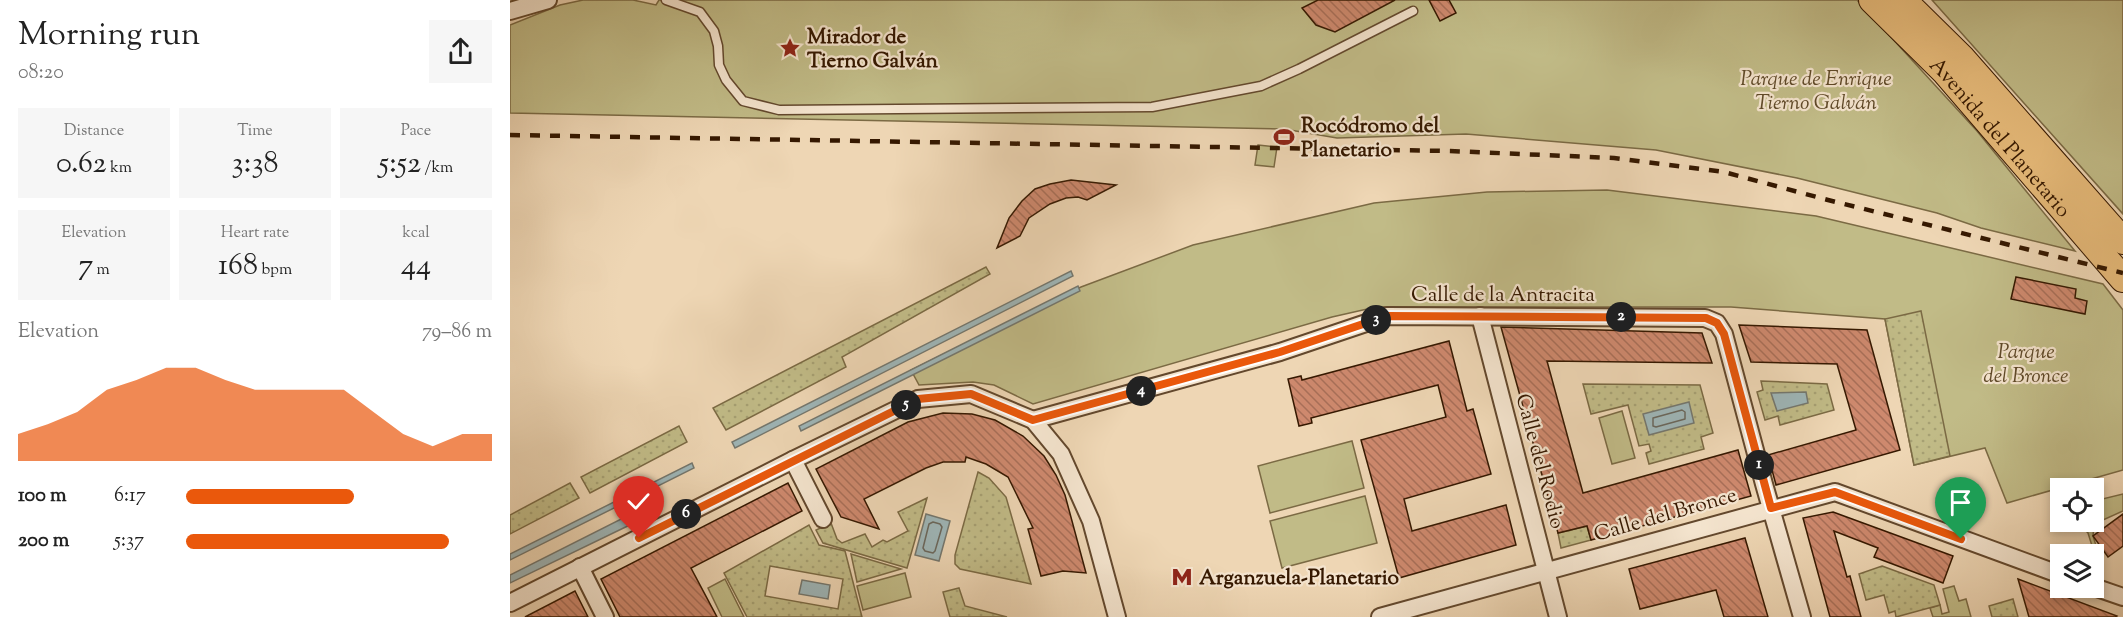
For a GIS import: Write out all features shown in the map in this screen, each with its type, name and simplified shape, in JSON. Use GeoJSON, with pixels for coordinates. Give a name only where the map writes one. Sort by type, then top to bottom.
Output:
{"type":"FeatureCollection","features":[{"type":"Feature","properties":{"kind":"main road","name":"Avenida del Planetario"},"geometry":{"type":"LineString","coordinates":[[1872,0],[1945,72],[2123,279]]}},
{"type":"Feature","properties":{"kind":"main road","name":"Avenida del Planetario"},"geometry":{"type":"LineString","coordinates":[[1903,0],[1962,58],[2123,241]]}},
{"type":"Feature","properties":{"kind":"street"},"geometry":{"type":"LineString","coordinates":[[510,11],[548,0]]}},
{"type":"Feature","properties":{"kind":"street","name":"Calle de la Antracita"},"geometry":{"type":"LineString","coordinates":[[1033,420],[1280,352],[1387,316],[1706,318],[1717,323],[1724,334],[1802,617]]}},
{"type":"Feature","properties":{"kind":"street","name":"Calle del Rodio"},"geometry":{"type":"LineString","coordinates":[[1480,316],[1558,617]]}},
{"type":"Feature","properties":{"kind":"street"},"geometry":{"type":"LineString","coordinates":[[510,603],[918,399],[971,394],[1033,420],[1061,454],[1091,521],[1117,617]]}},
{"type":"Feature","properties":{"kind":"street"},"geometry":{"type":"LineString","coordinates":[[793,460],[822,519]]}},
{"type":"Feature","properties":{"kind":"street","name":"Calle del Bronce"},"geometry":{"type":"LineString","coordinates":[[1380,617],[1442,609],[1546,571],[1835,492],[2050,571]]}},
{"type":"Feature","properties":{"kind":"street"},"geometry":{"type":"LineString","coordinates":[[580,567],[605,617]]}},
{"type":"Feature","properties":{"kind":"street"},"geometry":{"type":"LineString","coordinates":[[2104,590],[2123,597]]}},
{"type":"Feature","properties":{"kind":"lane"},"geometry":{"type":"LineString","coordinates":[[666,0],[700,12],[714,31],[718,46],[718,65],[726,80],[743,101],[779,110],[1152,107],[1260,86],[1299,69],[1413,11]]}},
{"type":"Feature","properties":{"kind":"green space","name":"Parque de Enrique Tierno Galván"},"geometry":{"type":"Polygon","coordinates":[[[583,0],[633,0],[656,5],[659,0],[1857,0],[1977,131],[2075,251],[1797,178],[1656,150],[1466,134],[1337,138],[1284,129],[510,113],[510,25],[560,5],[583,0]]]}},
{"type":"Feature","properties":{"kind":"green space"},"geometry":{"type":"Polygon","coordinates":[[[1932,0],[2123,0],[2123,214],[1932,0]]]}},
{"type":"Feature","properties":{"kind":"green space"},"geometry":{"type":"Polygon","coordinates":[[[1258,145],[1277,147],[1274,167],[1255,165],[1258,145]]]}},
{"type":"Feature","properties":{"kind":"green space","name":"Parque del Bronce"},"geometry":{"type":"Polygon","coordinates":[[[1607,190],[1816,216],[2103,284],[2123,310],[2123,470],[2095,478],[2050,478],[2050,491],[2007,503],[1985,448],[1914,465],[1885,319],[1731,307],[1376,307],[1332,317],[1033,404],[994,385],[973,382],[919,385],[911,370],[1081,287],[1193,245],[1374,203],[1487,192],[1607,190]]]}},
{"type":"Feature","properties":{"kind":"green space"},"geometry":{"type":"Polygon","coordinates":[[[986,267],[990,274],[842,357],[846,367],[726,430],[713,408],[986,267]]]}},
{"type":"Feature","properties":{"kind":"green space"},"geometry":{"type":"Polygon","coordinates":[[[1921,311],[1950,456],[1914,465],[1885,319],[1921,311]]]}},
{"type":"Feature","properties":{"kind":"green space"},"geometry":{"type":"Polygon","coordinates":[[[1761,381],[1827,384],[1834,410],[1780,425],[1778,416],[1765,420],[1757,392],[1763,390],[1761,381]]]}},
{"type":"Feature","properties":{"kind":"green space"},"geometry":{"type":"Polygon","coordinates":[[[1583,384],[1700,385],[1713,433],[1701,437],[1704,449],[1649,464],[1646,453],[1651,451],[1649,444],[1639,446],[1628,405],[1591,414],[1583,384]]]}},
{"type":"Feature","properties":{"kind":"green space"},"geometry":{"type":"Polygon","coordinates":[[[1622,411],[1635,458],[1612,464],[1599,418],[1622,411]]]}},
{"type":"Feature","properties":{"kind":"green space"},"geometry":{"type":"Polygon","coordinates":[[[679,426],[687,442],[590,493],[581,477],[679,426]]]}},
{"type":"Feature","properties":{"kind":"green space"},"geometry":{"type":"Polygon","coordinates":[[[1352,441],[1364,488],[1270,513],[1258,466],[1352,441]]]}},
{"type":"Feature","properties":{"kind":"green space"},"geometry":{"type":"Polygon","coordinates":[[[978,472],[989,478],[1006,497],[1031,584],[960,569],[955,564],[955,555],[978,472]]]}},
{"type":"Feature","properties":{"kind":"green space"},"geometry":{"type":"Polygon","coordinates":[[[570,483],[579,498],[510,534],[510,515],[570,483]]]}},
{"type":"Feature","properties":{"kind":"green space"},"geometry":{"type":"Polygon","coordinates":[[[2123,494],[2123,511],[2104,520],[2104,499],[2123,494]]]}},
{"type":"Feature","properties":{"kind":"green space"},"geometry":{"type":"Polygon","coordinates":[[[1365,496],[1377,543],[1282,568],[1270,521],[1365,496]]]}},
{"type":"Feature","properties":{"kind":"green space"},"geometry":{"type":"Polygon","coordinates":[[[927,498],[907,568],[823,543],[816,530],[831,523],[837,539],[842,543],[865,534],[872,547],[883,540],[887,542],[908,531],[898,512],[927,498]]]}},
{"type":"Feature","properties":{"kind":"green space"},"geometry":{"type":"Polygon","coordinates":[[[809,525],[819,545],[845,551],[862,617],[747,617],[724,573],[809,525]],[[770,566],[765,596],[838,609],[843,579],[770,566]]]}},
{"type":"Feature","properties":{"kind":"green space"},"geometry":{"type":"Polygon","coordinates":[[[1587,526],[1591,540],[1561,548],[1558,533],[1587,526]]]}},
{"type":"Feature","properties":{"kind":"green space"},"geometry":{"type":"Polygon","coordinates":[[[2093,532],[2095,544],[2091,544],[2088,533],[2093,532]]]}},
{"type":"Feature","properties":{"kind":"green space"},"geometry":{"type":"Polygon","coordinates":[[[851,554],[901,569],[857,582],[851,554]]]}},
{"type":"Feature","properties":{"kind":"green space"},"geometry":{"type":"Polygon","coordinates":[[[1882,566],[1934,585],[1940,605],[1896,617],[1895,611],[1889,613],[1884,595],[1866,600],[1859,574],[1882,566]]]}},
{"type":"Feature","properties":{"kind":"green space"},"geometry":{"type":"Polygon","coordinates":[[[905,573],[911,597],[863,610],[857,586],[905,573]]]}},
{"type":"Feature","properties":{"kind":"green space"},"geometry":{"type":"Polygon","coordinates":[[[725,579],[744,617],[722,617],[708,588],[725,579]]]}},
{"type":"Feature","properties":{"kind":"green space"},"geometry":{"type":"Polygon","coordinates":[[[1954,586],[1959,601],[1966,599],[1971,617],[1933,617],[1930,608],[1940,605],[1942,614],[1949,612],[1943,589],[1954,586]]]}},
{"type":"Feature","properties":{"kind":"green space"},"geometry":{"type":"Polygon","coordinates":[[[959,588],[965,606],[1007,617],[950,617],[943,592],[959,588]]]}},
{"type":"Feature","properties":{"kind":"green space"},"geometry":{"type":"Polygon","coordinates":[[[2013,599],[2018,617],[1992,617],[1989,606],[2013,599]]]}},
{"type":"Feature","properties":{"kind":"water"},"geometry":{"type":"Polygon","coordinates":[[[1071,271],[1073,276],[735,448],[732,442],[1071,271]]]}},
{"type":"Feature","properties":{"kind":"water"},"geometry":{"type":"Polygon","coordinates":[[[1078,286],[1080,291],[801,431],[799,426],[1078,286]]]}},
{"type":"Feature","properties":{"kind":"water"},"geometry":{"type":"Polygon","coordinates":[[[1806,392],[1808,403],[1777,411],[1771,393],[1806,392]]]}},
{"type":"Feature","properties":{"kind":"water"},"geometry":{"type":"Polygon","coordinates":[[[1689,402],[1694,423],[1649,435],[1643,414],[1689,402]]]}},
{"type":"Feature","properties":{"kind":"water"},"geometry":{"type":"Polygon","coordinates":[[[692,463],[694,468],[510,560],[510,554],[692,463]]]}},
{"type":"Feature","properties":{"kind":"water"},"geometry":{"type":"Polygon","coordinates":[[[637,511],[640,520],[510,583],[510,575],[637,511]]]}},
{"type":"Feature","properties":{"kind":"water"},"geometry":{"type":"Polygon","coordinates":[[[926,514],[950,521],[939,561],[915,555],[926,514]]]}},
{"type":"Feature","properties":{"kind":"water"},"geometry":{"type":"Polygon","coordinates":[[[802,580],[830,585],[828,599],[799,594],[802,580]]]}},
{"type":"Feature","properties":{"kind":"building"},"geometry":{"type":"Polygon","coordinates":[[[1318,0],[1395,0],[1335,32],[1316,25],[1302,8],[1318,0]]]}},
{"type":"Feature","properties":{"kind":"building"},"geometry":{"type":"Polygon","coordinates":[[[1429,0],[1449,0],[1456,13],[1440,21],[1429,0]]]}},
{"type":"Feature","properties":{"kind":"building"},"geometry":{"type":"Polygon","coordinates":[[[1071,180],[1116,185],[1087,200],[1078,197],[1066,198],[1050,204],[1029,218],[1020,236],[997,248],[1009,218],[1035,189],[1071,180]]]}},
{"type":"Feature","properties":{"kind":"building"},"geometry":{"type":"Polygon","coordinates":[[[2016,277],[2076,289],[2075,298],[2087,301],[2085,314],[2011,299],[2016,277]]]}},
{"type":"Feature","properties":{"kind":"building"},"geometry":{"type":"Polygon","coordinates":[[[1739,325],[1867,330],[1900,450],[1776,485],[1768,455],[1856,430],[1837,364],[1751,362],[1739,325]]]}},
{"type":"Feature","properties":{"kind":"building"},"geometry":{"type":"Polygon","coordinates":[[[1501,327],[1702,333],[1712,363],[1547,361],[1583,493],[1738,450],[1751,496],[1591,540],[1587,526],[1558,533],[1501,327]]]}},
{"type":"Feature","properties":{"kind":"building"},"geometry":{"type":"Polygon","coordinates":[[[1449,341],[1467,411],[1473,409],[1491,474],[1404,499],[1412,531],[1506,505],[1516,545],[1399,578],[1361,440],[1446,417],[1438,385],[1311,418],[1312,423],[1299,426],[1288,379],[1301,376],[1302,380],[1449,341]]]}},
{"type":"Feature","properties":{"kind":"building"},"geometry":{"type":"Polygon","coordinates":[[[943,413],[972,414],[995,420],[1023,436],[1044,456],[1065,495],[1086,573],[1063,571],[1041,576],[1028,529],[1033,528],[1008,477],[986,464],[966,457],[965,462],[943,462],[926,468],[864,499],[879,529],[841,517],[816,469],[908,422],[943,413]]]}},
{"type":"Feature","properties":{"kind":"building"},"geometry":{"type":"Polygon","coordinates":[[[788,483],[802,511],[691,568],[717,617],[620,617],[601,579],[788,483]]]}},
{"type":"Feature","properties":{"kind":"building"},"geometry":{"type":"Polygon","coordinates":[[[1833,512],[1953,556],[1943,583],[1874,557],[1878,548],[1834,531],[1861,617],[1830,617],[1803,518],[1833,512]]]}},
{"type":"Feature","properties":{"kind":"building"},"geometry":{"type":"Polygon","coordinates":[[[2123,514],[2123,546],[2108,557],[2104,551],[2104,544],[2099,544],[2093,536],[2098,532],[2104,532],[2104,528],[2123,514]]]}},
{"type":"Feature","properties":{"kind":"building"},"geometry":{"type":"Polygon","coordinates":[[[1745,538],[1768,617],[1724,617],[1716,590],[1640,609],[1629,569],[1745,538]]]}},
{"type":"Feature","properties":{"kind":"building"},"geometry":{"type":"Polygon","coordinates":[[[2018,579],[2050,591],[2050,598],[2069,598],[2117,616],[2116,617],[2029,617],[2018,579]]]}},
{"type":"Feature","properties":{"kind":"building"},"geometry":{"type":"Polygon","coordinates":[[[575,591],[588,617],[525,617],[575,591]]]}},
{"type":"Feature","properties":{"kind":"railway"},"geometry":{"type":"LineString","coordinates":[[510,135],[1450,151],[1614,158],[1724,172],[2123,273]]}},
{"type":"Feature","properties":{"kind":"place","name":"Mirador de Tierno Galván"},"geometry":{"type":"Point","coordinates":[790,48]}},
{"type":"Feature","properties":{"kind":"place","name":"Rocódromo del Planetario"},"geometry":{"type":"Point","coordinates":[1284,137]}},
{"type":"Feature","properties":{"kind":"place","name":"Arganzuela-Planetario"},"geometry":{"type":"Point","coordinates":[1182,577]}},
{"type":"Feature","properties":{"kind":"route"},"geometry":{"type":"LineString","coordinates":[[639,538],[918,399],[971,394],[1033,420],[1280,352],[1387,316],[1706,318],[1717,323],[1724,334],[1771,508],[1835,492],[1961,539]]}}]}
